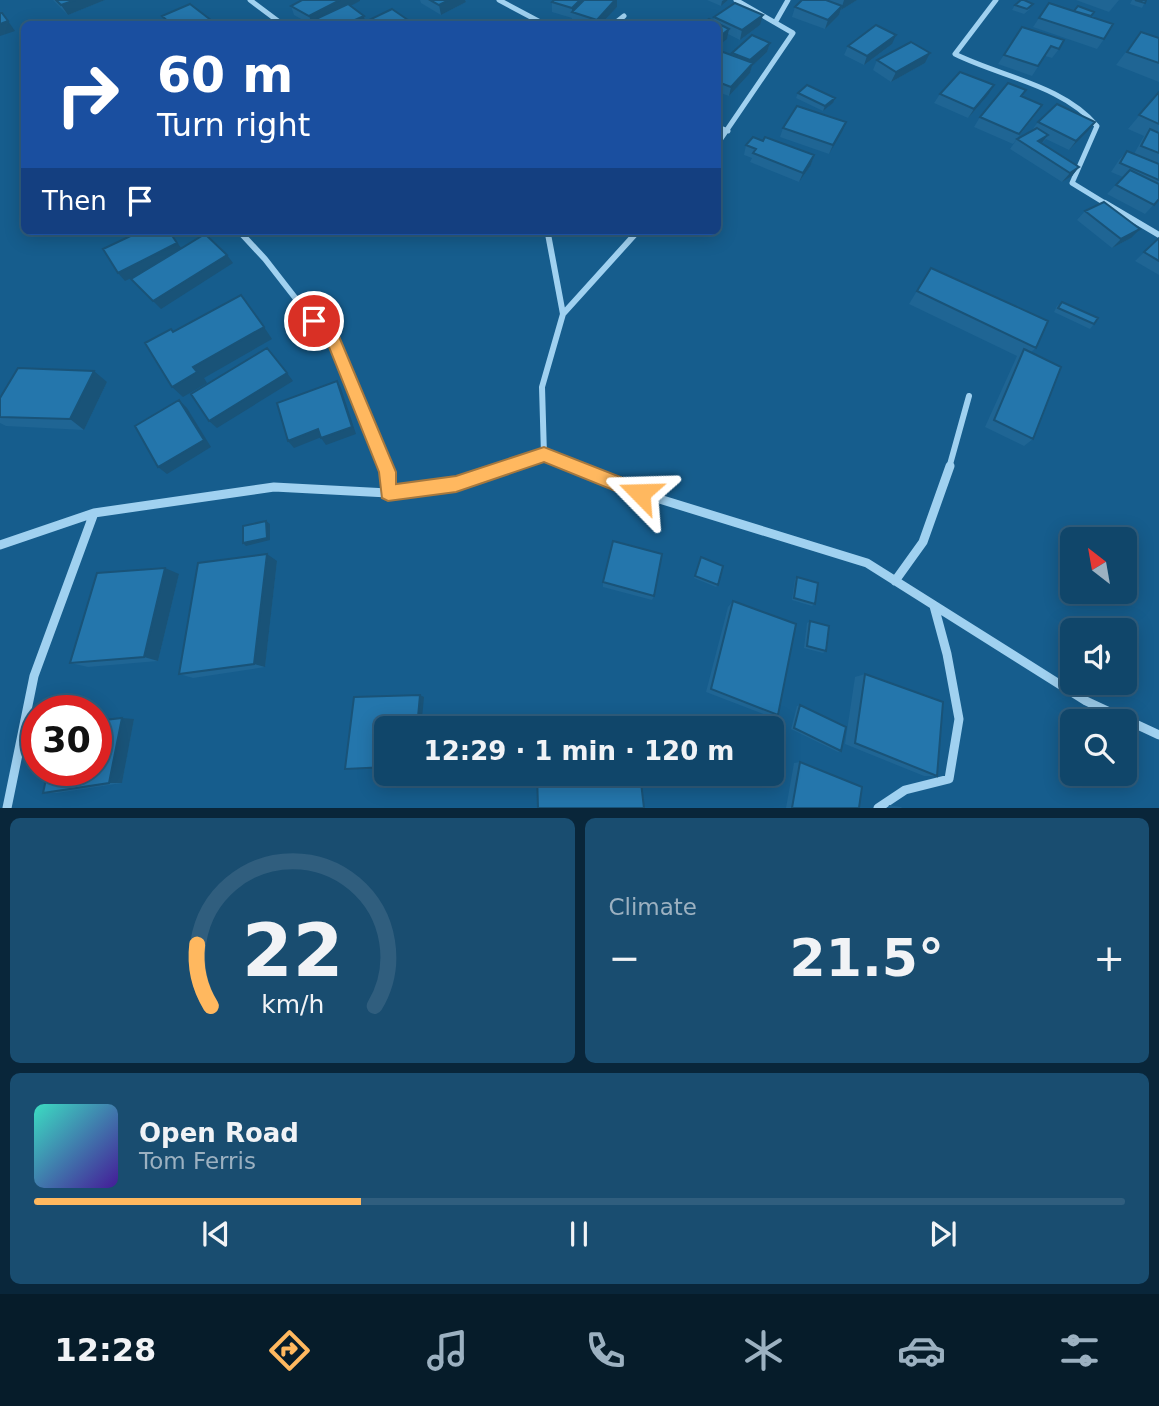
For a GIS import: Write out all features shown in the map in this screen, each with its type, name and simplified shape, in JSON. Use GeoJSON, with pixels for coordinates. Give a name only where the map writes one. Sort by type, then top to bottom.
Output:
{"type":"FeatureCollection","features":[{"type":"Feature","properties":{"kind":"street"},"geometry":{"type":"LineString","coordinates":[[250,0],[278,21]]}},
{"type":"Feature","properties":{"kind":"street"},"geometry":{"type":"LineString","coordinates":[[499,0],[538,21]]}},
{"type":"Feature","properties":{"kind":"street"},"geometry":{"type":"LineString","coordinates":[[721,139],[793,33],[736,0]]}},
{"type":"Feature","properties":{"kind":"street"},"geometry":{"type":"LineString","coordinates":[[776,21],[788,0]]}},
{"type":"Feature","properties":{"kind":"street"},"geometry":{"type":"LineString","coordinates":[[986,0],[995,1]]}},
{"type":"Feature","properties":{"kind":"street"},"geometry":{"type":"LineString","coordinates":[[995,1],[955,54],[972,64],[1055,95],[1092,116],[1097,126],[1072,183],[1159,235]]}},
{"type":"Feature","properties":{"kind":"street"},"geometry":{"type":"LineString","coordinates":[[618,21],[624,16]]}},
{"type":"Feature","properties":{"kind":"street"},"geometry":{"type":"LineString","coordinates":[[721,128],[727,131]]}},
{"type":"Feature","properties":{"kind":"street"},"geometry":{"type":"LineString","coordinates":[[243,235],[265,259],[306,313],[333,338],[387,472],[388,493]]}},
{"type":"Feature","properties":{"kind":"street"},"geometry":{"type":"LineString","coordinates":[[548,235],[563,314]]}},
{"type":"Feature","properties":{"kind":"street"},"geometry":{"type":"LineString","coordinates":[[544,455],[542,387],[563,314],[634,235]]}},
{"type":"Feature","properties":{"kind":"street"},"geometry":{"type":"LineString","coordinates":[[895,582],[923,542],[957,446],[969,396]]}},
{"type":"Feature","properties":{"kind":"street"},"geometry":{"type":"LineString","coordinates":[[0,545],[94,513],[274,487],[388,493],[456,484],[544,455],[640,493],[867,564],[1086,701],[1159,735]]}},
{"type":"Feature","properties":{"kind":"street"},"geometry":{"type":"LineString","coordinates":[[6,807],[34,676],[94,513]]}},
{"type":"Feature","properties":{"kind":"street"},"geometry":{"type":"LineString","coordinates":[[878,807],[905,790],[949,779],[959,719],[947,654],[934,606]]}},
{"type":"Feature","properties":{"kind":"building"},"geometry":{"type":"Polygon","coordinates":[[[56,0],[75,0],[61,5],[56,0]]]}},
{"type":"Feature","properties":{"kind":"building"},"geometry":{"type":"Polygon","coordinates":[[[302,0],[340,0],[309,16],[291,6],[302,0]]]}},
{"type":"Feature","properties":{"kind":"building"},"geometry":{"type":"Polygon","coordinates":[[[430,0],[449,0],[439,5],[430,0]]]}},
{"type":"Feature","properties":{"kind":"building"},"geometry":{"type":"Polygon","coordinates":[[[580,0],[572,8],[552,2],[580,0]]]}},
{"type":"Feature","properties":{"kind":"building"},"geometry":{"type":"Polygon","coordinates":[[[584,0],[615,0],[597,20],[572,12],[584,0]]]}},
{"type":"Feature","properties":{"kind":"building"},"geometry":{"type":"Polygon","coordinates":[[[802,0],[826,0],[842,6],[828,20],[795,7],[802,0]]]}},
{"type":"Feature","properties":{"kind":"building"},"geometry":{"type":"Polygon","coordinates":[[[1021,0],[1033,4],[1027,9],[1015,5],[1021,0]]]}},
{"type":"Feature","properties":{"kind":"building"},"geometry":{"type":"Polygon","coordinates":[[[735,3],[763,15],[742,30],[714,17],[735,3]]]}},
{"type":"Feature","properties":{"kind":"building"},"geometry":{"type":"Polygon","coordinates":[[[1049,3],[1113,24],[1104,39],[1039,18],[1049,3]]]}},
{"type":"Feature","properties":{"kind":"building"},"geometry":{"type":"Polygon","coordinates":[[[190,4],[212,21],[168,21],[162,16],[190,4]]]}},
{"type":"Feature","properties":{"kind":"building"},"geometry":{"type":"Polygon","coordinates":[[[348,4],[364,16],[353,21],[322,21],[318,18],[348,4]]]}},
{"type":"Feature","properties":{"kind":"building"},"geometry":{"type":"Polygon","coordinates":[[[1078,6],[1094,12],[1091,16],[1074,11],[1078,6]]]}},
{"type":"Feature","properties":{"kind":"building"},"geometry":{"type":"Polygon","coordinates":[[[392,9],[408,20],[371,21],[392,9]]]}},
{"type":"Feature","properties":{"kind":"building"},"geometry":{"type":"Polygon","coordinates":[[[2,13],[8,21],[0,24],[2,13]]]}},
{"type":"Feature","properties":{"kind":"building"},"geometry":{"type":"Polygon","coordinates":[[[721,25],[729,29],[721,36],[721,25]]]}},
{"type":"Feature","properties":{"kind":"building"},"geometry":{"type":"Polygon","coordinates":[[[876,25],[896,35],[867,56],[848,46],[876,25]]]}},
{"type":"Feature","properties":{"kind":"building"},"geometry":{"type":"Polygon","coordinates":[[[1022,27],[1064,40],[1059,49],[1051,46],[1038,66],[1004,55],[1022,27]]]}},
{"type":"Feature","properties":{"kind":"building"},"geometry":{"type":"Polygon","coordinates":[[[1141,32],[1159,38],[1159,63],[1127,52],[1141,32]]]}},
{"type":"Feature","properties":{"kind":"building"},"geometry":{"type":"Polygon","coordinates":[[[752,35],[770,43],[750,60],[732,53],[752,35]]]}},
{"type":"Feature","properties":{"kind":"building"},"geometry":{"type":"Polygon","coordinates":[[[911,42],[930,53],[896,72],[877,60],[911,42]]]}},
{"type":"Feature","properties":{"kind":"building"},"geometry":{"type":"Polygon","coordinates":[[[723,52],[753,63],[731,87],[721,83],[723,52]]]}},
{"type":"Feature","properties":{"kind":"building"},"geometry":{"type":"Polygon","coordinates":[[[960,72],[994,85],[974,109],[940,94],[960,72]]]}},
{"type":"Feature","properties":{"kind":"building"},"geometry":{"type":"Polygon","coordinates":[[[1008,83],[1026,90],[1021,96],[1042,105],[1019,134],[980,117],[1008,83]]]}},
{"type":"Feature","properties":{"kind":"building"},"geometry":{"type":"Polygon","coordinates":[[[807,85],[835,98],[825,106],[798,93],[807,85]]]}},
{"type":"Feature","properties":{"kind":"building"},"geometry":{"type":"Polygon","coordinates":[[[1159,92],[1159,124],[1139,115],[1159,92]]]}},
{"type":"Feature","properties":{"kind":"building"},"geometry":{"type":"Polygon","coordinates":[[[1057,104],[1095,122],[1076,141],[1038,122],[1057,104]]]}},
{"type":"Feature","properties":{"kind":"building"},"geometry":{"type":"Polygon","coordinates":[[[797,106],[846,122],[833,145],[783,128],[797,106]]]}},
{"type":"Feature","properties":{"kind":"building"},"geometry":{"type":"Polygon","coordinates":[[[1037,128],[1048,135],[1038,141],[1079,167],[1070,173],[1017,139],[1037,128]]]}},
{"type":"Feature","properties":{"kind":"building"},"geometry":{"type":"Polygon","coordinates":[[[1150,129],[1159,133],[1159,153],[1141,146],[1150,129]]]}},
{"type":"Feature","properties":{"kind":"building"},"geometry":{"type":"Polygon","coordinates":[[[753,137],[763,141],[765,137],[814,155],[803,173],[753,153],[756,149],[746,145],[753,137]]]}},
{"type":"Feature","properties":{"kind":"building"},"geometry":{"type":"Polygon","coordinates":[[[1127,151],[1159,164],[1159,180],[1120,163],[1127,151]]]}},
{"type":"Feature","properties":{"kind":"building"},"geometry":{"type":"Polygon","coordinates":[[[1130,170],[1159,184],[1159,199],[1154,205],[1116,185],[1130,170]]]}},
{"type":"Feature","properties":{"kind":"building"},"geometry":{"type":"Polygon","coordinates":[[[1104,202],[1140,229],[1121,239],[1085,211],[1104,202]]]}},
{"type":"Feature","properties":{"kind":"building"},"geometry":{"type":"Polygon","coordinates":[[[133,235],[172,235],[177,243],[118,273],[103,249],[133,235]]]}},
{"type":"Feature","properties":{"kind":"building"},"geometry":{"type":"Polygon","coordinates":[[[203,235],[227,255],[153,301],[131,279],[203,235]]]}},
{"type":"Feature","properties":{"kind":"building"},"geometry":{"type":"Polygon","coordinates":[[[1159,238],[1159,261],[1144,252],[1159,238]]]}},
{"type":"Feature","properties":{"kind":"building"},"geometry":{"type":"Polygon","coordinates":[[[931,268],[1048,321],[1036,348],[917,291],[931,268]]]}},
{"type":"Feature","properties":{"kind":"building"},"geometry":{"type":"Polygon","coordinates":[[[241,295],[264,327],[193,367],[197,372],[172,387],[145,343],[171,329],[173,332],[241,295]]]}},
{"type":"Feature","properties":{"kind":"building"},"geometry":{"type":"Polygon","coordinates":[[[1062,302],[1098,318],[1094,324],[1058,308],[1062,302]]]}},
{"type":"Feature","properties":{"kind":"building"},"geometry":{"type":"Polygon","coordinates":[[[267,348],[287,373],[209,421],[191,394],[267,348]]]}},
{"type":"Feature","properties":{"kind":"building"},"geometry":{"type":"Polygon","coordinates":[[[1024,349],[1061,367],[1033,439],[994,420],[1024,349]]]}},
{"type":"Feature","properties":{"kind":"building"},"geometry":{"type":"Polygon","coordinates":[[[18,368],[94,371],[70,419],[0,417],[0,398],[18,368]]]}},
{"type":"Feature","properties":{"kind":"building"},"geometry":{"type":"Polygon","coordinates":[[[337,381],[352,427],[321,438],[318,429],[288,441],[277,403],[337,381]]]}},
{"type":"Feature","properties":{"kind":"building"},"geometry":{"type":"Polygon","coordinates":[[[179,400],[204,440],[158,467],[135,426],[179,400]]]}},
{"type":"Feature","properties":{"kind":"building"},"geometry":{"type":"Polygon","coordinates":[[[266,521],[267,538],[243,543],[243,526],[266,521]]]}},
{"type":"Feature","properties":{"kind":"building"},"geometry":{"type":"Polygon","coordinates":[[[613,541],[662,554],[654,596],[603,582],[613,541]]]}},
{"type":"Feature","properties":{"kind":"building"},"geometry":{"type":"Polygon","coordinates":[[[267,554],[254,664],[179,674],[198,563],[267,554]]]}},
{"type":"Feature","properties":{"kind":"building"},"geometry":{"type":"Polygon","coordinates":[[[701,557],[723,566],[718,585],[695,576],[701,557]]]}},
{"type":"Feature","properties":{"kind":"building"},"geometry":{"type":"Polygon","coordinates":[[[165,568],[144,657],[70,663],[97,573],[165,568]]]}},
{"type":"Feature","properties":{"kind":"building"},"geometry":{"type":"Polygon","coordinates":[[[797,577],[818,583],[815,604],[794,598],[797,577]]]}},
{"type":"Feature","properties":{"kind":"building"},"geometry":{"type":"Polygon","coordinates":[[[733,601],[796,624],[778,715],[711,689],[733,601]]]}},
{"type":"Feature","properties":{"kind":"building"},"geometry":{"type":"Polygon","coordinates":[[[810,621],[829,626],[826,651],[807,646],[810,621]]]}},
{"type":"Feature","properties":{"kind":"building"},"geometry":{"type":"Polygon","coordinates":[[[865,674],[943,702],[937,776],[855,743],[865,674]]]}},
{"type":"Feature","properties":{"kind":"building"},"geometry":{"type":"Polygon","coordinates":[[[420,695],[418,716],[374,716],[374,768],[345,769],[354,697],[420,695]]]}},
{"type":"Feature","properties":{"kind":"building"},"geometry":{"type":"Polygon","coordinates":[[[800,705],[846,727],[841,751],[794,728],[800,705]]]}},
{"type":"Feature","properties":{"kind":"building"},"geometry":{"type":"Polygon","coordinates":[[[122,718],[112,768],[112,719],[122,718]]]}},
{"type":"Feature","properties":{"kind":"building"},"geometry":{"type":"Polygon","coordinates":[[[800,762],[862,787],[859,808],[792,808],[800,762]]]}},
{"type":"Feature","properties":{"kind":"building"},"geometry":{"type":"Polygon","coordinates":[[[45,786],[89,786],[43,793],[45,786]]]}},
{"type":"Feature","properties":{"kind":"building"},"geometry":{"type":"Polygon","coordinates":[[[537,786],[641,786],[644,808],[538,808],[537,786]]]}},
{"type":"Feature","properties":{"kind":"route"},"geometry":{"type":"LineString","coordinates":[[314,321],[333,338],[377,443],[387,472],[388,493],[456,484],[544,455],[640,493]]}}]}
